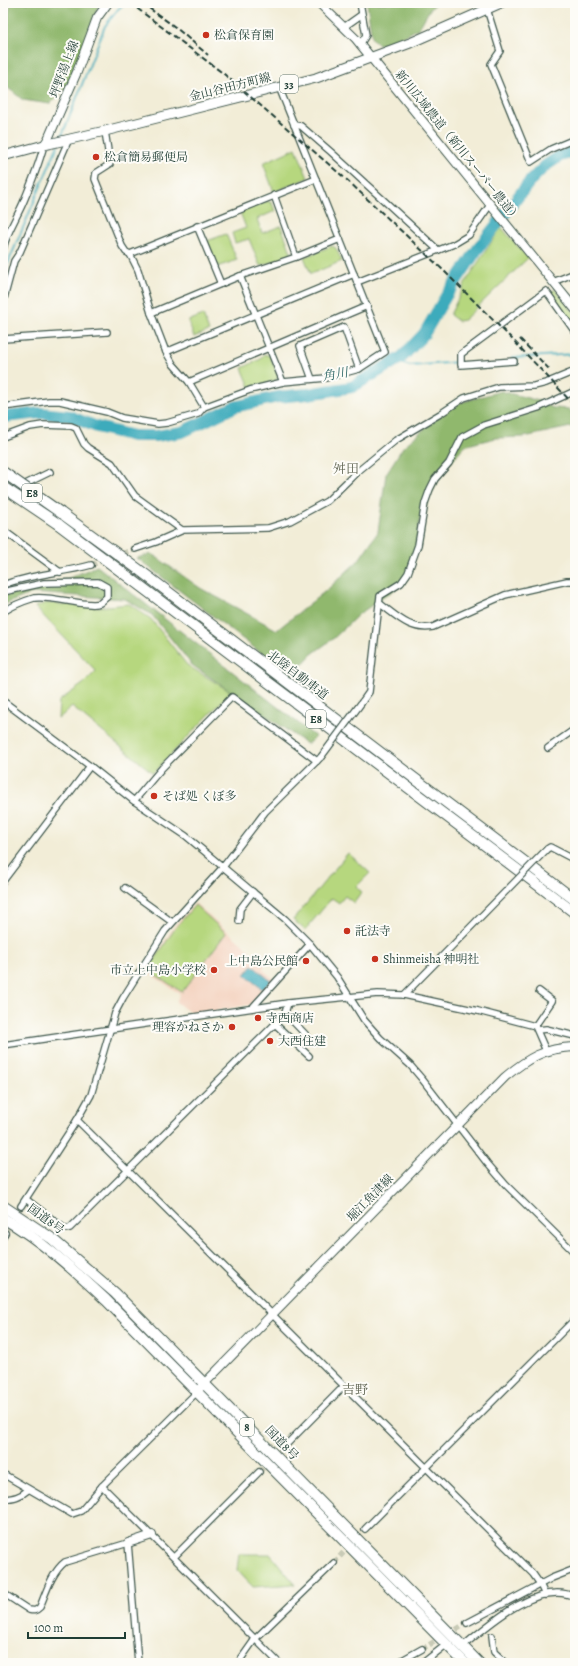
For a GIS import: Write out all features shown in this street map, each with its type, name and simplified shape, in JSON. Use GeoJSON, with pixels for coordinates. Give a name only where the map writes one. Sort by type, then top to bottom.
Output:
{"type":"FeatureCollection","features":[{"type":"Feature","properties":{"kind":"highway","name":"北陸自動車道"},"geometry":{"type":"LineString","coordinates":[[3,472],[138,569],[575,900]]}},
{"type":"Feature","properties":{"kind":"highway","name":"北陸自動車道"},"geometry":{"type":"LineString","coordinates":[[3,487],[58,524],[575,913]]}},
{"type":"Feature","properties":{"kind":"highway","name":"国道8号"},"geometry":{"type":"LineString","coordinates":[[3,1206],[51,1238],[92,1272],[205,1383],[478,1663]]}},
{"type":"Feature","properties":{"kind":"highway","name":"国道8号"},"geometry":{"type":"LineString","coordinates":[[3,1218],[33,1237],[83,1278],[465,1663]]}},
{"type":"Feature","properties":{"kind":"main road","name":"坪野湯上線"},"geometry":{"type":"LineString","coordinates":[[45,144],[77,72],[97,18],[108,3]]}},
{"type":"Feature","properties":{"kind":"main road","name":"新川広域農道（新川スーパー農道）"},"geometry":{"type":"LineString","coordinates":[[319,3],[344,27],[371,58],[575,309]]}},
{"type":"Feature","properties":{"kind":"main road","name":"金山谷田方町線"},"geometry":{"type":"LineString","coordinates":[[3,156],[45,144],[105,131],[316,78],[436,32],[501,3]]}},
{"type":"Feature","properties":{"kind":"main road","name":"堀江魚津線"},"geometry":{"type":"LineString","coordinates":[[197,1392],[457,1124],[515,1069],[546,1050],[575,1047]]}},
{"type":"Feature","properties":{"kind":"main road"},"geometry":{"type":"LineString","coordinates":[[128,1543],[152,1535]]}},
{"type":"Feature","properties":{"kind":"street"},"geometry":{"type":"LineString","coordinates":[[360,3],[361,15],[366,35],[360,45]]}},
{"type":"Feature","properties":{"kind":"street"},"geometry":{"type":"LineString","coordinates":[[487,9],[500,51],[491,64],[531,162],[551,149],[575,139]]}},
{"type":"Feature","properties":{"kind":"street"},"geometry":{"type":"LineString","coordinates":[[344,27],[361,15]]}},
{"type":"Feature","properties":{"kind":"street"},"geometry":{"type":"LineString","coordinates":[[3,406],[60,401],[108,412],[122,418],[158,424],[167,423],[198,414],[204,407],[250,390],[283,382],[326,378],[359,369],[385,352],[279,87]]}},
{"type":"Feature","properties":{"kind":"street"},"geometry":{"type":"LineString","coordinates":[[294,125],[301,126],[332,152],[438,250]]}},
{"type":"Feature","properties":{"kind":"street"},"geometry":{"type":"LineString","coordinates":[[105,131],[110,164],[96,173],[95,179],[122,246],[126,252],[130,254],[138,270],[151,313],[166,352],[173,364],[189,382],[204,407]]}},
{"type":"Feature","properties":{"kind":"street"},"geometry":{"type":"LineString","coordinates":[[3,302],[14,261],[20,252],[69,139]]}},
{"type":"Feature","properties":{"kind":"street"},"geometry":{"type":"LineString","coordinates":[[3,249],[5,240],[22,204],[45,144]]}},
{"type":"Feature","properties":{"kind":"street"},"geometry":{"type":"LineString","coordinates":[[130,254],[196,226],[316,180]]}},
{"type":"Feature","properties":{"kind":"street"},"geometry":{"type":"LineString","coordinates":[[274,195],[296,257]]}},
{"type":"Feature","properties":{"kind":"street"},"geometry":{"type":"LineString","coordinates":[[357,282],[454,244],[469,235],[492,207]]}},
{"type":"Feature","properties":{"kind":"street"},"geometry":{"type":"LineString","coordinates":[[196,226],[221,284]]}},
{"type":"Feature","properties":{"kind":"street"},"geometry":{"type":"LineString","coordinates":[[151,313],[240,276],[296,257],[340,239]]}},
{"type":"Feature","properties":{"kind":"street"},"geometry":{"type":"LineString","coordinates":[[553,282],[575,273]]}},
{"type":"Feature","properties":{"kind":"street"},"geometry":{"type":"LineString","coordinates":[[166,352],[354,274]]}},
{"type":"Feature","properties":{"kind":"street"},"geometry":{"type":"LineString","coordinates":[[240,276],[283,382]]}},
{"type":"Feature","properties":{"kind":"street"},"geometry":{"type":"LineString","coordinates":[[514,361],[461,365],[461,354],[546,291],[575,332]]}},
{"type":"Feature","properties":{"kind":"street"},"geometry":{"type":"LineString","coordinates":[[189,382],[367,306]]}},
{"type":"Feature","properties":{"kind":"street"},"geometry":{"type":"LineString","coordinates":[[312,380],[300,346],[344,327],[359,369]]}},
{"type":"Feature","properties":{"kind":"street"},"geometry":{"type":"LineString","coordinates":[[3,339],[108,332]]}},
{"type":"Feature","properties":{"kind":"street"},"geometry":{"type":"LineString","coordinates":[[135,549],[156,542],[182,530],[268,528],[290,521],[327,501],[357,472],[396,440],[464,398],[499,387],[534,386],[546,383],[575,371]]}},
{"type":"Feature","properties":{"kind":"street"},"geometry":{"type":"LineString","coordinates":[[21,1206],[27,1200],[77,1120],[91,1094],[115,1013],[172,922],[223,867],[264,812],[319,759],[369,692],[380,596],[401,583],[408,573],[418,545],[425,503],[430,489],[435,479],[449,463],[462,437],[484,426],[538,408],[575,391]]}},
{"type":"Feature","properties":{"kind":"street"},"geometry":{"type":"LineString","coordinates":[[3,437],[30,427],[43,425],[71,426],[76,428],[84,444],[88,448],[112,462],[135,496],[182,530]]}},
{"type":"Feature","properties":{"kind":"street"},"geometry":{"type":"LineString","coordinates":[[3,495],[50,472]]}},
{"type":"Feature","properties":{"kind":"street"},"geometry":{"type":"LineString","coordinates":[[3,530],[60,572]]}},
{"type":"Feature","properties":{"kind":"street"},"geometry":{"type":"LineString","coordinates":[[3,585],[92,565]]}},
{"type":"Feature","properties":{"kind":"street"},"geometry":{"type":"LineString","coordinates":[[379,603],[410,626],[422,629],[433,627],[505,595],[567,581],[575,581]]}},
{"type":"Feature","properties":{"kind":"street"},"geometry":{"type":"LineString","coordinates":[[3,592],[44,584],[98,582],[107,586],[107,597],[99,603],[87,604],[62,599],[35,598],[11,607],[3,612]]}},
{"type":"Feature","properties":{"kind":"street"},"geometry":{"type":"LineString","coordinates":[[134,801],[162,768],[232,697],[319,759]]}},
{"type":"Feature","properties":{"kind":"street"},"geometry":{"type":"LineString","coordinates":[[3,701],[134,801],[186,836],[285,919],[310,944],[337,977],[364,1020],[380,1038],[410,1065],[506,1185],[575,1253]]}},
{"type":"Feature","properties":{"kind":"street"},"geometry":{"type":"LineString","coordinates":[[548,748],[575,729]]}},
{"type":"Feature","properties":{"kind":"street"},"geometry":{"type":"LineString","coordinates":[[3,881],[90,766]]}},
{"type":"Feature","properties":{"kind":"street"},"geometry":{"type":"LineString","coordinates":[[404,995],[547,849],[550,847],[575,860]]}},
{"type":"Feature","properties":{"kind":"street"},"geometry":{"type":"LineString","coordinates":[[125,888],[172,922]]}},
{"type":"Feature","properties":{"kind":"street"},"geometry":{"type":"LineString","coordinates":[[239,921],[240,909],[253,892]]}},
{"type":"Feature","properties":{"kind":"street"},"geometry":{"type":"LineString","coordinates":[[252,1008],[310,944]]}},
{"type":"Feature","properties":{"kind":"street"},"geometry":{"type":"LineString","coordinates":[[537,1028],[552,1002],[539,991]]}},
{"type":"Feature","properties":{"kind":"street"},"geometry":{"type":"LineString","coordinates":[[3,1045],[288,1003],[378,994],[404,995],[478,1011],[537,1028],[575,1036]]}},
{"type":"Feature","properties":{"kind":"street"},"geometry":{"type":"LineString","coordinates":[[27,1200],[65,1228],[70,1228],[275,1024],[285,1013],[288,1003]]}},
{"type":"Feature","properties":{"kind":"street"},"geometry":{"type":"LineString","coordinates":[[285,1013],[306,1035]]}},
{"type":"Feature","properties":{"kind":"street"},"geometry":{"type":"LineString","coordinates":[[275,1024],[308,1056]]}},
{"type":"Feature","properties":{"kind":"street"},"geometry":{"type":"LineString","coordinates":[[537,1028],[546,1050]]}},
{"type":"Feature","properties":{"kind":"street"},"geometry":{"type":"LineString","coordinates":[[77,1120],[271,1315],[533,1574],[540,1584],[544,1595]]}},
{"type":"Feature","properties":{"kind":"street"},"geometry":{"type":"LineString","coordinates":[[366,1529],[575,1319]]}},
{"type":"Feature","properties":{"kind":"street"},"geometry":{"type":"LineString","coordinates":[[283,1448],[344,1387]]}},
{"type":"Feature","properties":{"kind":"street"},"geometry":{"type":"LineString","coordinates":[[3,1474],[28,1490],[72,1514],[81,1511],[102,1486],[197,1392]]}},
{"type":"Feature","properties":{"kind":"street"},"geometry":{"type":"LineString","coordinates":[[174,1557],[259,1472]]}},
{"type":"Feature","properties":{"kind":"street"},"geometry":{"type":"LineString","coordinates":[[102,1486],[279,1663]]}},
{"type":"Feature","properties":{"kind":"street"},"geometry":{"type":"LineString","coordinates":[[3,1499],[14,1498],[22,1495],[28,1490]]}},
{"type":"Feature","properties":{"kind":"street"},"geometry":{"type":"LineString","coordinates":[[3,1593],[29,1610],[37,1610],[40,1607],[60,1566],[65,1562],[128,1543],[138,1663]]}},
{"type":"Feature","properties":{"kind":"street"},"geometry":{"type":"LineString","coordinates":[[238,1663],[255,1639],[334,1563]]}},
{"type":"Feature","properties":{"kind":"street"},"geometry":{"type":"LineString","coordinates":[[467,1623],[540,1584],[575,1570]]}},
{"type":"Feature","properties":{"kind":"street"},"geometry":{"type":"LineString","coordinates":[[462,1647],[488,1625],[514,1607],[544,1595],[559,1593],[575,1597]]}},
{"type":"Feature","properties":{"kind":"street"},"geometry":{"type":"LineString","coordinates":[[492,1636],[494,1652],[506,1663]]}},
{"type":"Feature","properties":{"kind":"street"},"geometry":{"type":"LineString","coordinates":[[422,1663],[447,1644]]}},
{"type":"Feature","properties":{"kind":"street"},"geometry":{"type":"LineString","coordinates":[[397,1663],[422,1649]]}},
{"type":"Feature","properties":{"kind":"shaded area"},"geometry":{"type":"Polygon","coordinates":[[[195,903],[265,964],[263,970],[274,979],[253,1004],[193,1015],[176,1002],[180,994],[146,971],[174,926],[195,903]]]}},
{"type":"Feature","properties":{"kind":"green space"},"geometry":{"type":"Polygon","coordinates":[[[11,3],[99,3],[72,82],[50,104],[23,100],[7,87],[3,66],[3,38],[11,3]]]}},
{"type":"Feature","properties":{"kind":"green space"},"geometry":{"type":"Polygon","coordinates":[[[367,3],[437,3],[430,9],[419,28],[388,45],[379,44],[372,39],[367,3]]]}},
{"type":"Feature","properties":{"kind":"green space"},"geometry":{"type":"Polygon","coordinates":[[[296,148],[308,178],[274,192],[263,163],[296,148]]]}},
{"type":"Feature","properties":{"kind":"green space"},"geometry":{"type":"Polygon","coordinates":[[[267,201],[272,203],[275,211],[257,219],[262,233],[281,226],[291,252],[289,257],[260,266],[249,239],[235,243],[232,233],[246,228],[240,212],[267,201]]]}},
{"type":"Feature","properties":{"kind":"green space"},"geometry":{"type":"Polygon","coordinates":[[[501,227],[528,258],[464,320],[458,321],[450,315],[467,280],[501,227]]]}},
{"type":"Feature","properties":{"kind":"green space"},"geometry":{"type":"Polygon","coordinates":[[[226,234],[237,260],[217,267],[207,241],[226,234]]]}},
{"type":"Feature","properties":{"kind":"green space"},"geometry":{"type":"Polygon","coordinates":[[[332,246],[336,248],[342,261],[311,274],[304,257],[332,246]]]}},
{"type":"Feature","properties":{"kind":"green space"},"geometry":{"type":"Polygon","coordinates":[[[555,289],[575,314],[575,328],[550,292],[555,289]]]}},
{"type":"Feature","properties":{"kind":"green space"},"geometry":{"type":"Polygon","coordinates":[[[203,315],[209,331],[194,337],[188,321],[203,315]]]}},
{"type":"Feature","properties":{"kind":"green space"},"geometry":{"type":"Polygon","coordinates":[[[264,354],[270,356],[278,376],[276,381],[250,387],[242,368],[261,359],[264,354]]]}},
{"type":"Feature","properties":{"kind":"green space"},"geometry":{"type":"Polygon","coordinates":[[[501,391],[539,401],[553,408],[569,409],[575,417],[575,426],[524,437],[495,438],[464,446],[441,475],[420,518],[415,552],[403,584],[359,614],[334,638],[312,654],[291,676],[137,558],[152,554],[200,588],[277,630],[328,589],[358,561],[378,532],[386,474],[403,447],[452,405],[501,391]]]}},
{"type":"Feature","properties":{"kind":"green space"},"geometry":{"type":"Polygon","coordinates":[[[97,566],[316,737],[307,744],[192,665],[152,615],[125,599],[32,593],[3,605],[3,596],[67,579],[97,566]]]}},
{"type":"Feature","properties":{"kind":"green space"},"geometry":{"type":"Polygon","coordinates":[[[46,603],[99,607],[129,604],[151,619],[187,665],[231,692],[153,773],[72,707],[58,719],[59,701],[83,684],[96,671],[35,607],[46,603]]]}},
{"type":"Feature","properties":{"kind":"green space"},"geometry":{"type":"Polygon","coordinates":[[[348,853],[370,873],[356,887],[362,892],[354,903],[345,896],[339,903],[332,898],[305,930],[293,920],[348,853]]]}},
{"type":"Feature","properties":{"kind":"green space"},"geometry":{"type":"Polygon","coordinates":[[[195,905],[226,933],[182,992],[148,970],[176,927],[195,905]]]}},
{"type":"Feature","properties":{"kind":"green space"},"geometry":{"type":"Polygon","coordinates":[[[239,1554],[270,1554],[295,1584],[253,1587],[237,1570],[239,1554]]]}},
{"type":"Feature","properties":{"kind":"water"},"geometry":{"type":"Polygon","coordinates":[[[252,965],[271,981],[262,989],[245,975],[252,965]]]}},
{"type":"Feature","properties":{"kind":"waterway"},"geometry":{"type":"LineString","coordinates":[[61,138],[105,26],[119,8],[128,3]]}},
{"type":"Feature","properties":{"kind":"waterway"},"geometry":{"type":"LineString","coordinates":[[3,275],[58,145]]}},
{"type":"Feature","properties":{"kind":"waterway","name":"角川"},"geometry":{"type":"LineString","coordinates":[[3,417],[41,413],[69,416],[97,427],[133,436],[156,436],[182,432],[234,407],[278,397],[352,387],[402,357],[424,334],[446,296],[477,250],[531,180],[545,166],[560,156],[575,151]]}},
{"type":"Feature","properties":{"kind":"waterway"},"geometry":{"type":"LineString","coordinates":[[512,358],[575,354]]}},
{"type":"Feature","properties":{"kind":"waterway"},"geometry":{"type":"LineString","coordinates":[[395,361],[410,366],[460,362]]}},
{"type":"Feature","properties":{"kind":"tunnel"},"geometry":{"type":"LineString","coordinates":[[91,565],[135,549]]}},
{"type":"Feature","properties":{"kind":"tunnel"},"geometry":{"type":"LineString","coordinates":[[5,1233],[21,1206]]}},
{"type":"Feature","properties":{"kind":"tunnel"},"geometry":{"type":"LineString","coordinates":[[259,1472],[283,1448]]}},
{"type":"Feature","properties":{"kind":"tunnel"},"geometry":{"type":"LineString","coordinates":[[334,1563],[365,1529]]}},
{"type":"Feature","properties":{"kind":"tunnel"},"geometry":{"type":"LineString","coordinates":[[449,1634],[467,1623]]}},
{"type":"Feature","properties":{"kind":"tunnel"},"geometry":{"type":"LineString","coordinates":[[422,1649],[441,1638]]}},
{"type":"Feature","properties":{"kind":"railway"},"geometry":{"type":"LineString","coordinates":[[130,3],[224,74],[347,180],[443,270],[513,340],[575,406]]}},
{"type":"Feature","properties":{"kind":"railway"},"geometry":{"type":"LineString","coordinates":[[142,3],[175,27],[208,55]]}},
{"type":"Feature","properties":{"kind":"railway"},"geometry":{"type":"LineString","coordinates":[[520,339],[549,369]]}},
{"type":"Feature","properties":{"kind":"place","name":"松倉保育園"},"geometry":{"type":"Point","coordinates":[206,35]}},
{"type":"Feature","properties":{"kind":"place","name":"松倉簡易郵便局"},"geometry":{"type":"Point","coordinates":[96,157]}},
{"type":"Feature","properties":{"kind":"place","name":"そば処 くぼ多"},"geometry":{"type":"Point","coordinates":[154,796]}},
{"type":"Feature","properties":{"kind":"place","name":"託法寺"},"geometry":{"type":"Point","coordinates":[347,931]}},
{"type":"Feature","properties":{"kind":"place","name":"Shinmeisha 神明社"},"geometry":{"type":"Point","coordinates":[375,959]}},
{"type":"Feature","properties":{"kind":"place","name":"上中島公民館"},"geometry":{"type":"Point","coordinates":[306,961]}},
{"type":"Feature","properties":{"kind":"place","name":"市立上中島小学校"},"geometry":{"type":"Point","coordinates":[214,970]}},
{"type":"Feature","properties":{"kind":"place","name":"寺西商店"},"geometry":{"type":"Point","coordinates":[258,1018]}},
{"type":"Feature","properties":{"kind":"place","name":"理容かねさか"},"geometry":{"type":"Point","coordinates":[232,1027]}},
{"type":"Feature","properties":{"kind":"place","name":"大西住建"},"geometry":{"type":"Point","coordinates":[270,1041]}},
{"type":"Feature","properties":{"kind":"district","name":"舛田"},"geometry":{"type":"Point","coordinates":[346,468]}},
{"type":"Feature","properties":{"kind":"district","name":"吉野"},"geometry":{"type":"Point","coordinates":[355,1389]}}]}
